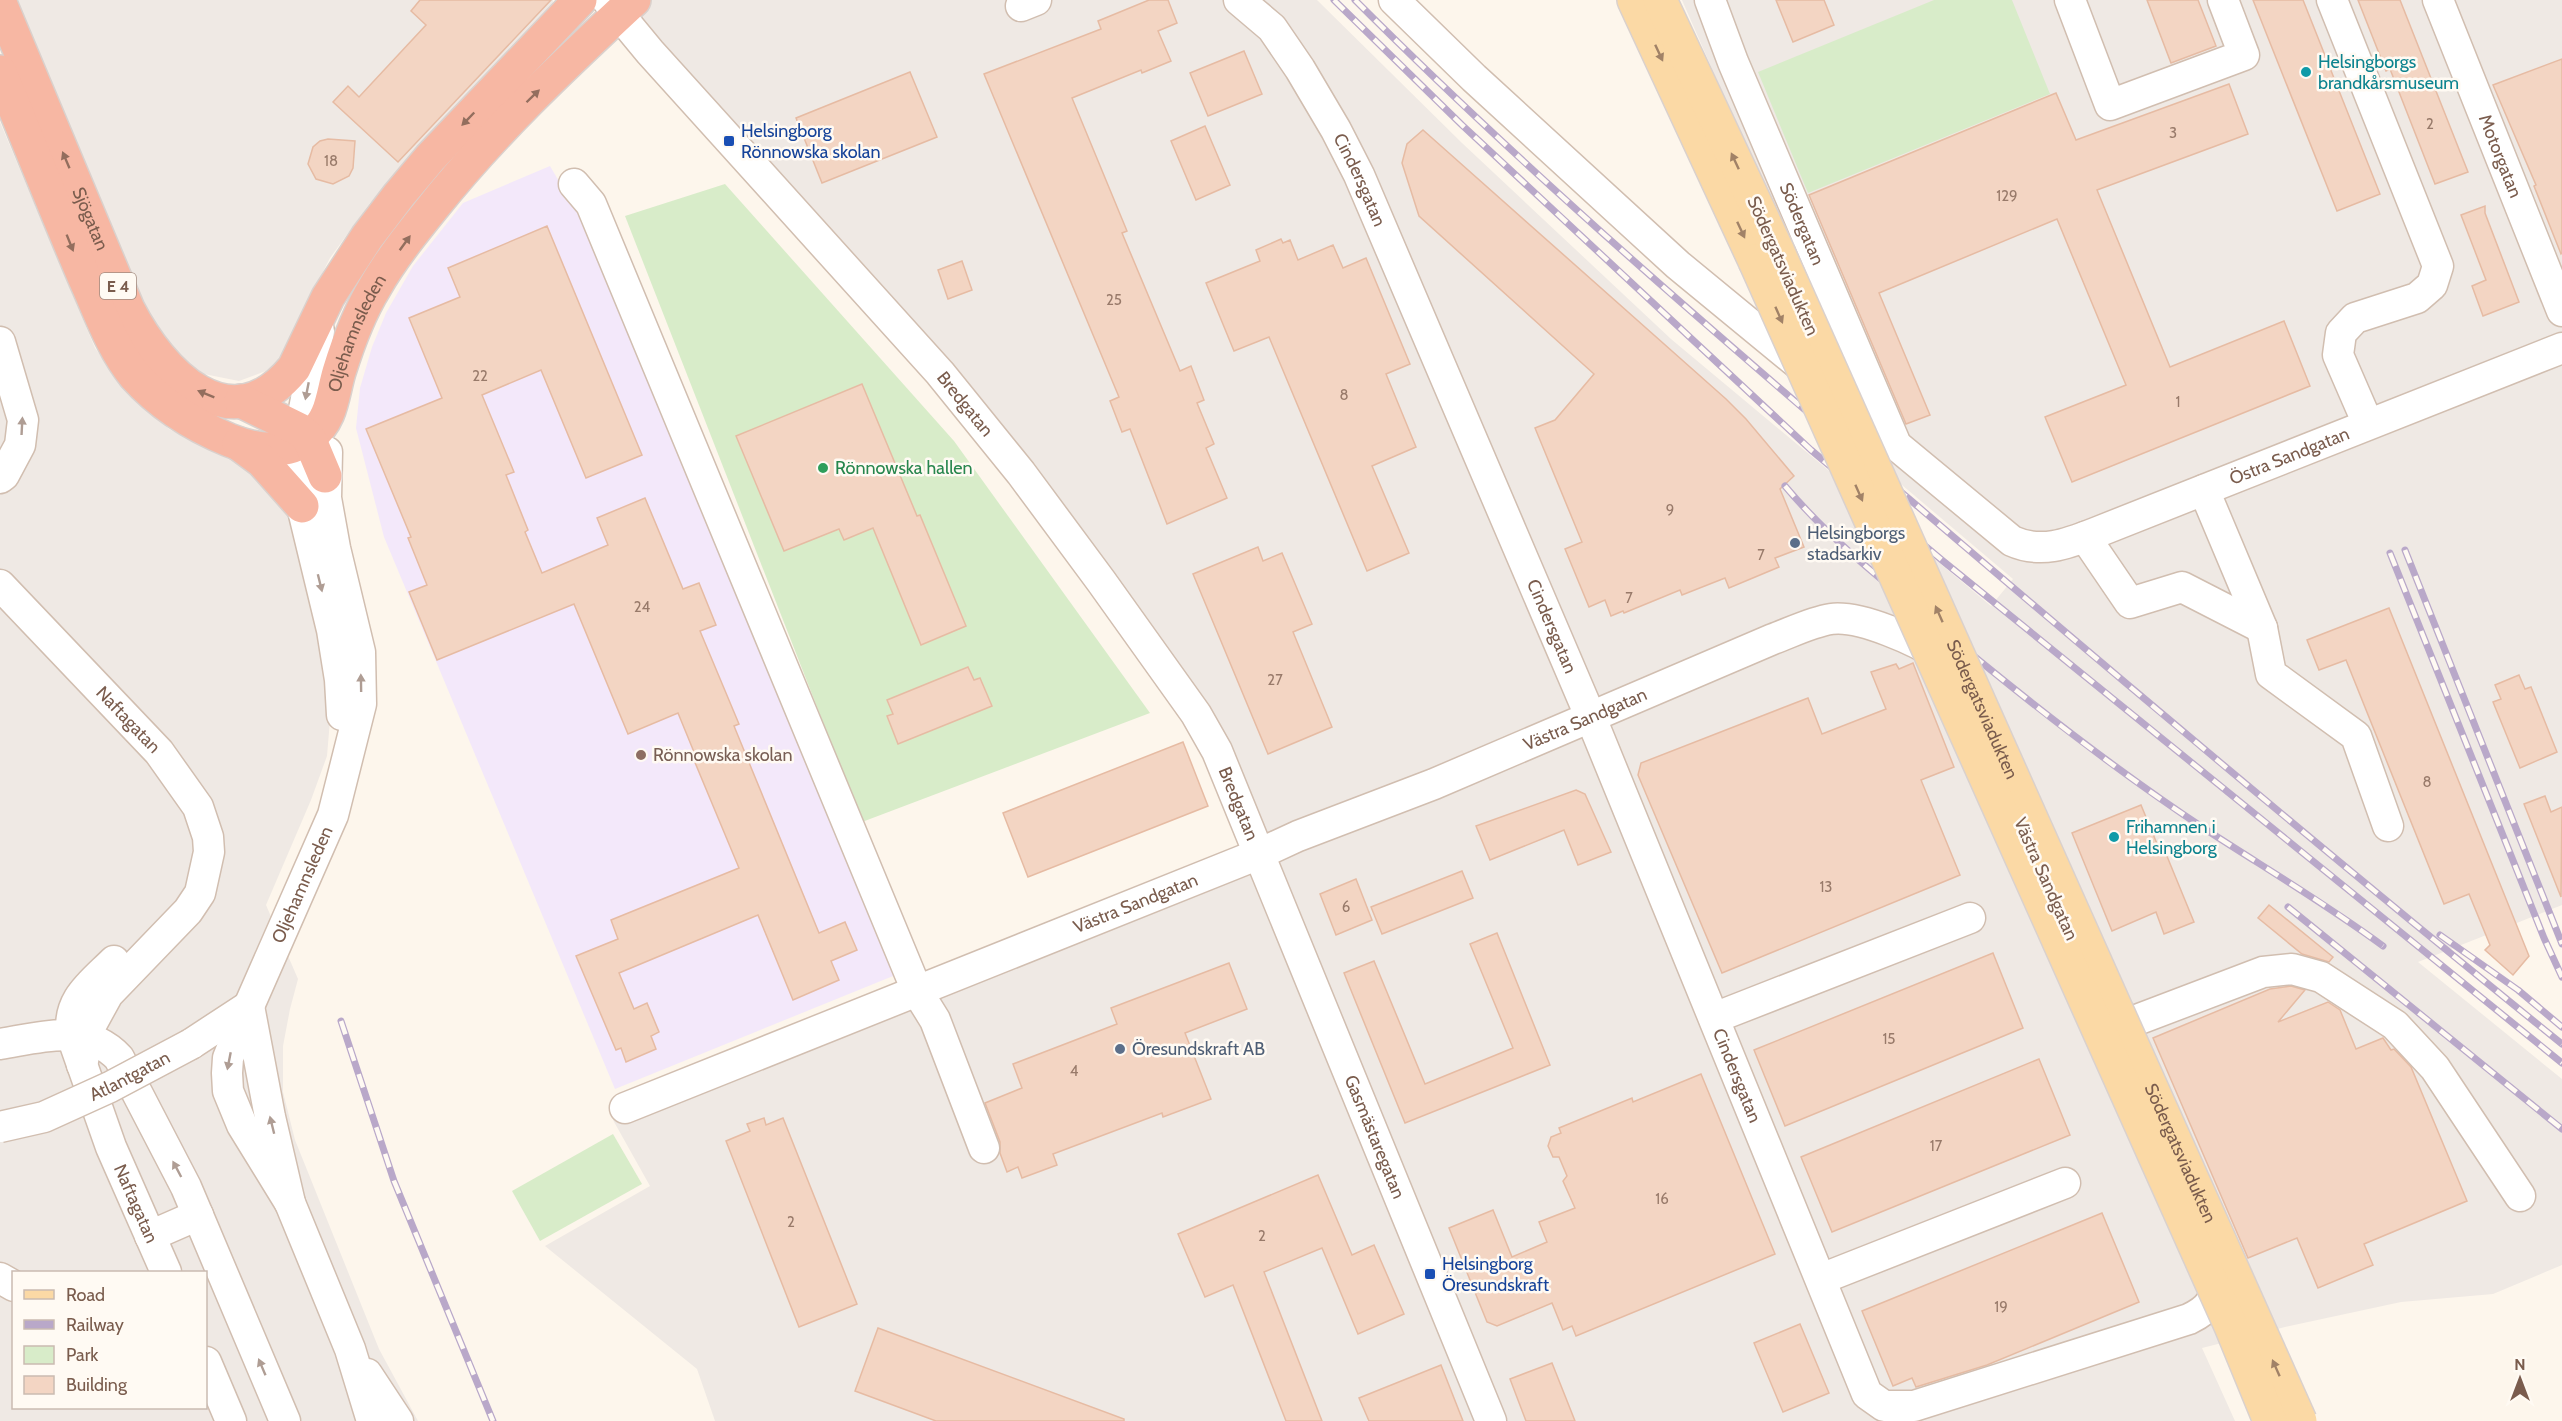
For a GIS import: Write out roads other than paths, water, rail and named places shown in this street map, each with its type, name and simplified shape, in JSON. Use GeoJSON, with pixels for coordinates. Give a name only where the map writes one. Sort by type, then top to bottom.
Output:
{"type":"FeatureCollection","features":[{"type":"Feature","properties":{"kind":"highway","name":"Oljehamnsleden"},"geometry":{"type":"LineString","coordinates":[[323,313],[328,297],[338,281],[399,195],[430,158],[580,0]]}},
{"type":"Feature","properties":{"kind":"highway","name":"Sjögatan"},"geometry":{"type":"LineString","coordinates":[[0,3],[128,309],[140,332],[166,366],[191,386],[225,401],[241,401],[272,391],[294,368],[323,313]]}},
{"type":"Feature","properties":{"kind":"highway","name":"Oljehamnsleden"},"geometry":{"type":"LineString","coordinates":[[330,410],[338,374],[351,338],[374,288],[406,240],[461,172],[620,5]]}},
{"type":"Feature","properties":{"kind":"highway","name":"Sjögatan"},"geometry":{"type":"LineString","coordinates":[[0,72],[114,345],[124,361],[152,393],[169,408],[188,420],[239,444],[272,450],[285,449],[303,437]]}},
{"type":"Feature","properties":{"kind":"highway"},"geometry":{"type":"LineString","coordinates":[[241,401],[303,437],[316,449],[325,476]]}},
{"type":"Feature","properties":{"kind":"highway"},"geometry":{"type":"LineString","coordinates":[[303,437],[322,426],[330,410]]}},
{"type":"Feature","properties":{"kind":"highway"},"geometry":{"type":"LineString","coordinates":[[239,444],[262,461],[302,506]]}},
{"type":"Feature","properties":{"kind":"main road","name":"Södergatsviadukten"},"geometry":{"type":"LineString","coordinates":[[1634,0],[1766,257],[2300,1421]]}},
{"type":"Feature","properties":{"kind":"main road","name":"Södergatsviadukten"},"geometry":{"type":"LineString","coordinates":[[1660,0],[1766,257],[2270,1421]]}},
{"type":"Feature","properties":{"kind":"street","name":"Cindersgatan"},"geometry":{"type":"LineString","coordinates":[[1239,0],[1272,28],[1300,69],[1351,159],[1591,718],[1867,1395],[1884,1406],[1905,1408],[2200,1314],[2205,1311],[2216,1292],[2218,1270],[2213,1249]]}},
{"type":"Feature","properties":{"kind":"street"},"geometry":{"type":"LineString","coordinates":[[1394,0],[1474,78],[1678,265],[1897,446]]}},
{"type":"Feature","properties":{"kind":"street","name":"Södergatan"},"geometry":{"type":"LineString","coordinates":[[1710,0],[1733,62],[1897,446]]}},
{"type":"Feature","properties":{"kind":"street"},"geometry":{"type":"LineString","coordinates":[[2070,0],[2110,105],[2244,54],[2223,0]]}},
{"type":"Feature","properties":{"kind":"street"},"geometry":{"type":"LineString","coordinates":[[2332,0],[2438,267],[2432,285],[2417,298],[2355,318],[2341,333],[2338,355],[2368,424]]}},
{"type":"Feature","properties":{"kind":"street","name":"Motorgatan"},"geometry":{"type":"LineString","coordinates":[[2438,0],[2562,311]]}},
{"type":"Feature","properties":{"kind":"street","name":"Bredgatan"},"geometry":{"type":"LineString","coordinates":[[620,5],[650,52],[940,373],[1014,464],[1196,714],[1217,751],[1258,854]]}},
{"type":"Feature","properties":{"kind":"street"},"geometry":{"type":"LineString","coordinates":[[579,189],[596,215],[916,991],[935,1020],[984,1148]]}},
{"type":"Feature","properties":{"kind":"street","name":"Oljehamnsleden"},"geometry":{"type":"LineString","coordinates":[[323,313],[303,437],[302,506],[334,639],[340,680],[345,760]]}},
{"type":"Feature","properties":{"kind":"street"},"geometry":{"type":"LineString","coordinates":[[0,342],[23,420],[20,445],[0,478]]}},
{"type":"Feature","properties":{"kind":"street","name":"Östra Sandgatan"},"geometry":{"type":"LineString","coordinates":[[1897,446],[2012,541],[2024,546],[2054,547],[2085,537],[2562,348]]}},
{"type":"Feature","properties":{"kind":"street","name":"Oljehamnsleden"},"geometry":{"type":"LineString","coordinates":[[330,410],[325,476],[335,549],[360,652],[361,704],[345,760],[333,815],[228,1058],[228,1091],[242,1125],[290,1203],[350,1349],[368,1407],[398,1421]]}},
{"type":"Feature","properties":{"kind":"street"},"geometry":{"type":"LineString","coordinates":[[2204,490],[2262,628],[2271,674],[2356,736],[2388,826]]}},
{"type":"Feature","properties":{"kind":"street"},"geometry":{"type":"LineString","coordinates":[[2085,537],[2130,603],[2182,587],[2262,628]]}},
{"type":"Feature","properties":{"kind":"street","name":"Naftagatan"},"geometry":{"type":"LineString","coordinates":[[0,585],[159,752],[198,807],[206,824],[209,852],[200,893],[189,911],[108,994],[81,1046],[111,1147],[166,1271]]}},
{"type":"Feature","properties":{"kind":"street","name":"Västra Sandgatan"},"geometry":{"type":"LineString","coordinates":[[625,1108],[1591,718],[1773,639],[1828,620],[1859,620],[1931,650],[1947,661],[2213,1249]]}},
{"type":"Feature","properties":{"kind":"street","name":"Gasmästaregatan"},"geometry":{"type":"LineString","coordinates":[[1258,854],[1491,1421]]}},
{"type":"Feature","properties":{"kind":"street"},"geometry":{"type":"LineString","coordinates":[[1714,1018],[1970,918]]}},
{"type":"Feature","properties":{"kind":"street"},"geometry":{"type":"LineString","coordinates":[[2113,1029],[2263,972],[2292,969],[2321,977],[2395,1025],[2435,1068],[2520,1196]]}},
{"type":"Feature","properties":{"kind":"street","name":"Atlantgatan"},"geometry":{"type":"LineString","coordinates":[[0,1127],[44,1117],[110,1088],[191,1044],[249,1006]]}},
{"type":"Feature","properties":{"kind":"street"},"geometry":{"type":"LineString","coordinates":[[0,1044],[49,1036],[81,1046],[107,1046],[119,1058],[186,1187],[285,1421]]}},
{"type":"Feature","properties":{"kind":"street"},"geometry":{"type":"LineString","coordinates":[[1821,1279],[2065,1183]]}},
{"type":"Feature","properties":{"kind":"street"},"geometry":{"type":"LineString","coordinates":[[150,1236],[198,1215]]}},
{"type":"Feature","properties":{"kind":"street"},"geometry":{"type":"LineString","coordinates":[[207,1365],[220,1402]]}},
{"type":"Feature","properties":{"kind":"railway"},"geometry":{"type":"LineString","coordinates":[[1334,0],[1462,125],[1811,450],[1943,561],[2562,1063]]}},
{"type":"Feature","properties":{"kind":"railway"},"geometry":{"type":"LineString","coordinates":[[1355,0],[1560,195],[1772,382],[2237,776],[2562,1044]]}},
{"type":"Feature","properties":{"kind":"railway"},"geometry":{"type":"LineString","coordinates":[[1785,486],[1818,522],[1872,571],[1995,674],[2064,728],[2169,805],[2383,946]]}},
{"type":"Feature","properties":{"kind":"railway"},"geometry":{"type":"LineString","coordinates":[[2405,550],[2562,944]]}},
{"type":"Feature","properties":{"kind":"railway"},"geometry":{"type":"LineString","coordinates":[[2390,553],[2544,938],[2562,977]]}},
{"type":"Feature","properties":{"kind":"railway"},"geometry":{"type":"LineString","coordinates":[[2288,907],[2562,1129]]}},
{"type":"Feature","properties":{"kind":"railway"},"geometry":{"type":"LineString","coordinates":[[2440,935],[2518,990],[2562,1027]]}},
{"type":"Feature","properties":{"kind":"railway"},"geometry":{"type":"LineString","coordinates":[[341,1021],[394,1181],[493,1421]]}},
{"type":"Feature","properties":{"kind":"place","name":"Helsingborgs brandkårsmuseum"},"geometry":{"type":"Point","coordinates":[2306,72]}},
{"type":"Feature","properties":{"kind":"place","name":"Helsingborg Rönnowska skolan"},"geometry":{"type":"Point","coordinates":[729,141]}},
{"type":"Feature","properties":{"kind":"place","name":"Rönnowska hallen"},"geometry":{"type":"Point","coordinates":[823,468]}},
{"type":"Feature","properties":{"kind":"place","name":"Helsingborgs stadsarkiv"},"geometry":{"type":"Point","coordinates":[1795,543]}},
{"type":"Feature","properties":{"kind":"place","name":"Rönnowska skolan"},"geometry":{"type":"Point","coordinates":[641,755]}},
{"type":"Feature","properties":{"kind":"place","name":"Frihamnen i Helsingborg"},"geometry":{"type":"Point","coordinates":[2114,837]}},
{"type":"Feature","properties":{"kind":"place","name":"Öresundskraft AB"},"geometry":{"type":"Point","coordinates":[1120,1049]}},
{"type":"Feature","properties":{"kind":"place","name":"Helsingborg Öresundskraft"},"geometry":{"type":"Point","coordinates":[1430,1274]}}]}
